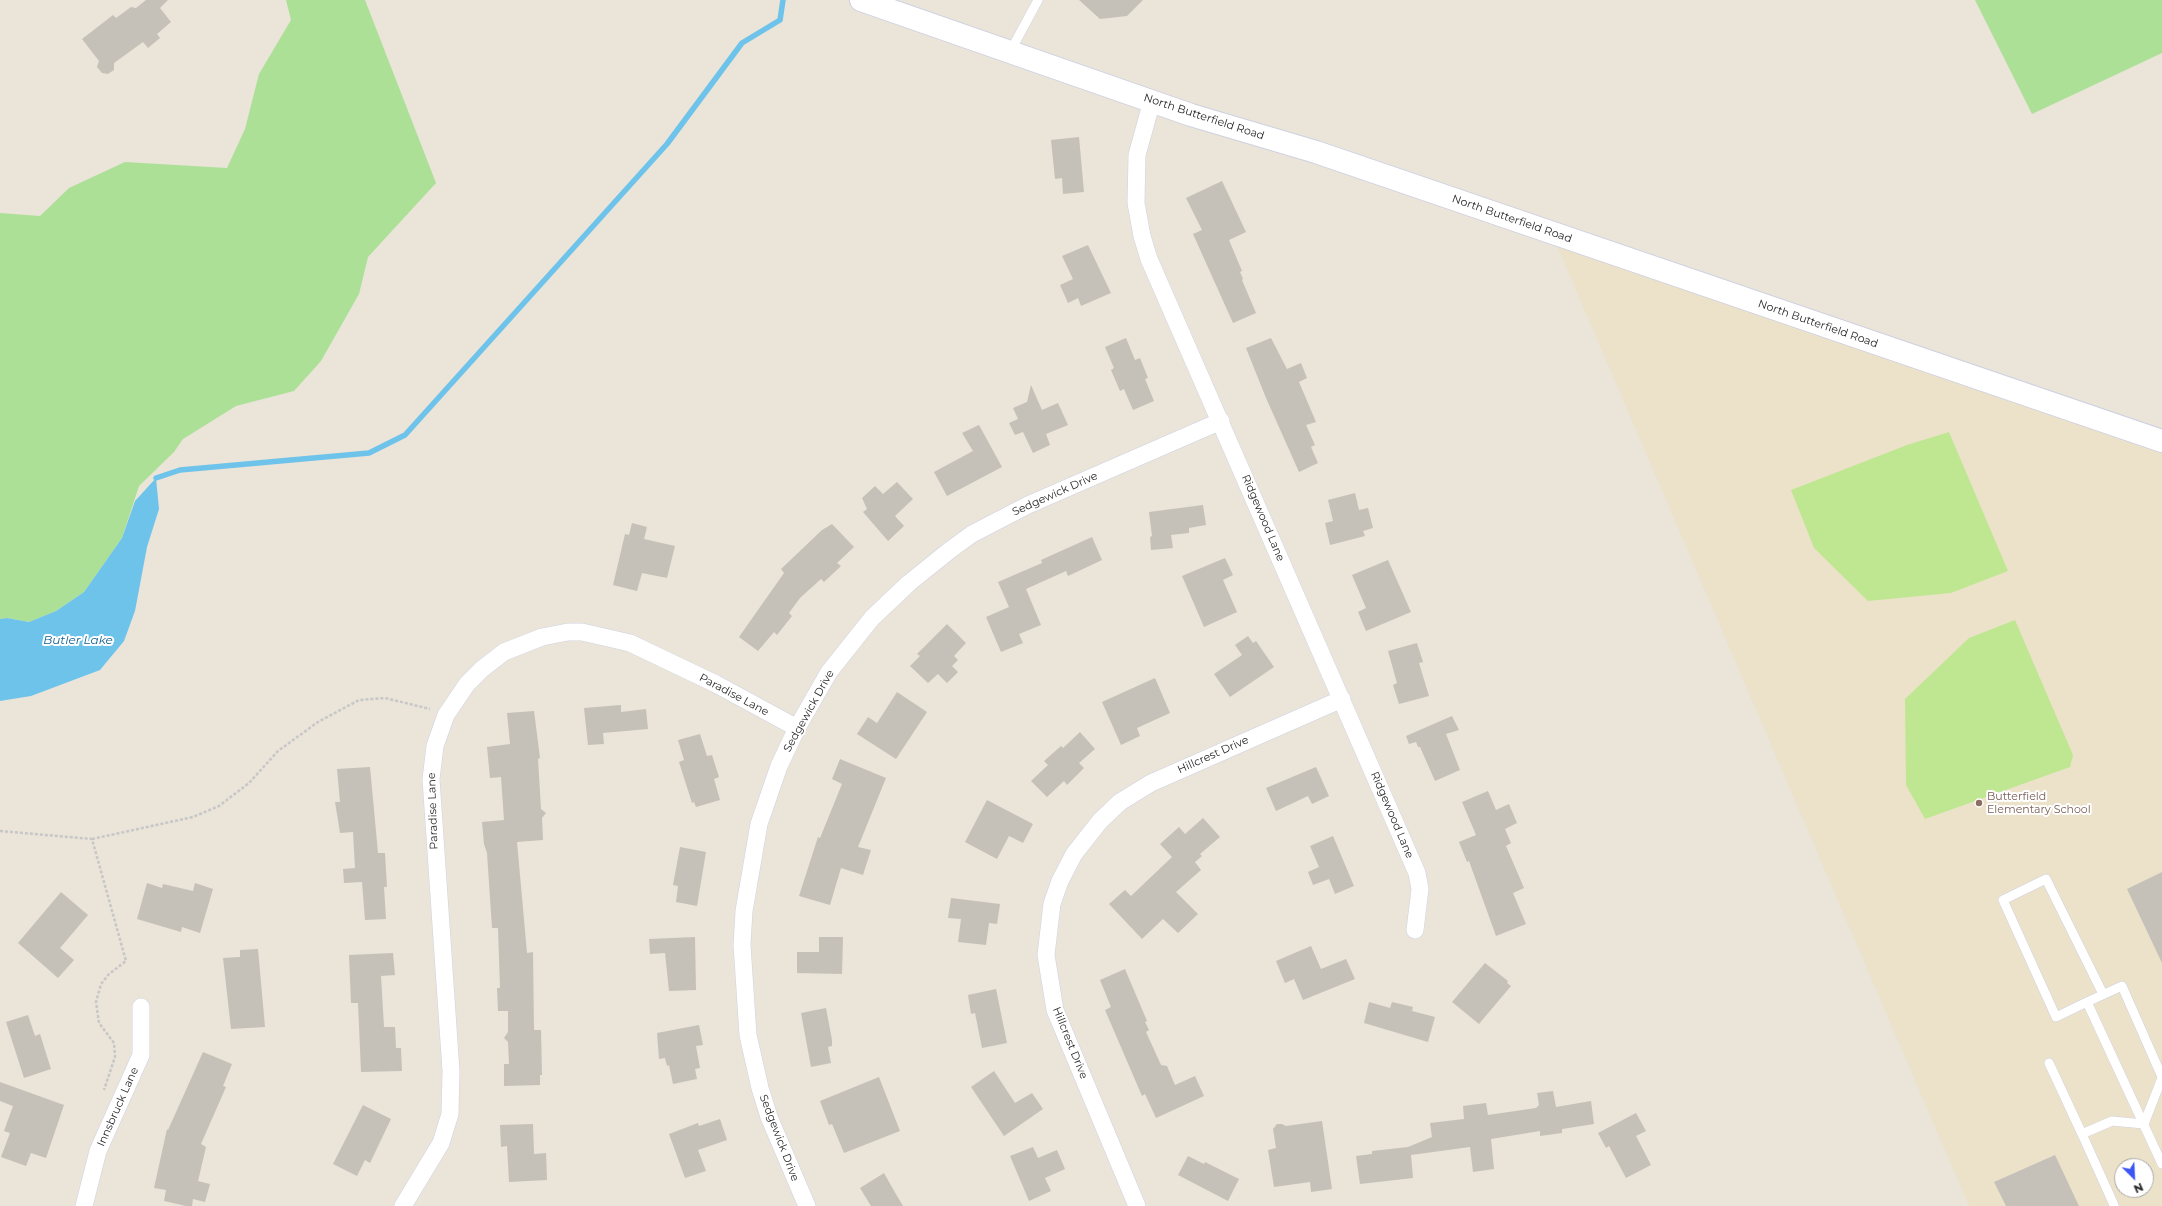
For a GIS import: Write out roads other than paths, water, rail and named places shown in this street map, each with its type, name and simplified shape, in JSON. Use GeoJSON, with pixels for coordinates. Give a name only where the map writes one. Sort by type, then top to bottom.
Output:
{"type":"FeatureCollection","features":[{"type":"Feature","properties":{"kind":"main road","name":"North Butterfield Road"},"geometry":{"type":"LineString","coordinates":[[861,0],[1191,115],[1316,152],[2162,441]]}},
{"type":"Feature","properties":{"kind":"street","name":"Ridgewood Lane"},"geometry":{"type":"LineString","coordinates":[[1152,101],[1137,155],[1136,203],[1142,236],[1149,259],[1417,873],[1420,889],[1415,930]]}},
{"type":"Feature","properties":{"kind":"street","name":"Sedgewick Drive"},"geometry":{"type":"LineString","coordinates":[[807,1206],[769,1117],[760,1088],[748,1035],[742,945],[744,911],[759,824],[780,766],[797,728],[829,672],[872,618],[909,583],[972,534],[1028,505],[1221,421]]}},
{"type":"Feature","properties":{"kind":"street","name":"Paradise Lane"},"geometry":{"type":"LineString","coordinates":[[403,1206],[441,1143],[450,1114],[451,1071],[431,779],[435,746],[446,716],[466,684],[504,652],[542,637],[568,632],[582,632],[630,643],[716,684],[797,728]]}},
{"type":"Feature","properties":{"kind":"street","name":"Hillcrest Drive"},"geometry":{"type":"LineString","coordinates":[[1137,1206],[1055,1010],[1046,955],[1052,904],[1060,881],[1074,854],[1100,821],[1126,799],[1151,783],[1342,699]]}},
{"type":"Feature","properties":{"kind":"street","name":"Innsbruck Lane"},"geometry":{"type":"LineString","coordinates":[[84,1206],[98,1151],[141,1055],[141,1008]]}},
{"type":"Feature","properties":{"kind":"lane"},"geometry":{"type":"LineString","coordinates":[[1010,52],[1038,0]]}},
{"type":"Feature","properties":{"kind":"lane"},"geometry":{"type":"LineString","coordinates":[[2103,994],[2046,880],[2003,900],[2056,1017],[2122,986],[2162,1078],[2144,1124]]}},
{"type":"Feature","properties":{"kind":"lane"},"geometry":{"type":"LineString","coordinates":[[2087,1002],[2162,1164]]}},
{"type":"Feature","properties":{"kind":"lane"},"geometry":{"type":"LineString","coordinates":[[2049,1063],[2114,1205]]}},
{"type":"Feature","properties":{"kind":"lane"},"geometry":{"type":"LineString","coordinates":[[2082,1134],[2112,1121],[2144,1124]]}},
{"type":"Feature","properties":{"kind":"water","name":"Butler Lake"},"geometry":{"type":"Polygon","coordinates":[[[156,478],[159,509],[147,547],[135,611],[124,641],[100,670],[31,696],[0,701],[0,619],[7,618],[29,622],[56,611],[84,592],[122,538],[135,501],[156,478]]]}},
{"type":"Feature","properties":{"kind":"waterway"},"geometry":{"type":"LineString","coordinates":[[156,478],[180,470],[369,453],[405,435],[667,144],[742,43],[780,20],[783,0]]}},
{"type":"Feature","properties":{"kind":"place","name":"Butterfield Elementary School"},"geometry":{"type":"Point","coordinates":[1979,803]}}]}
